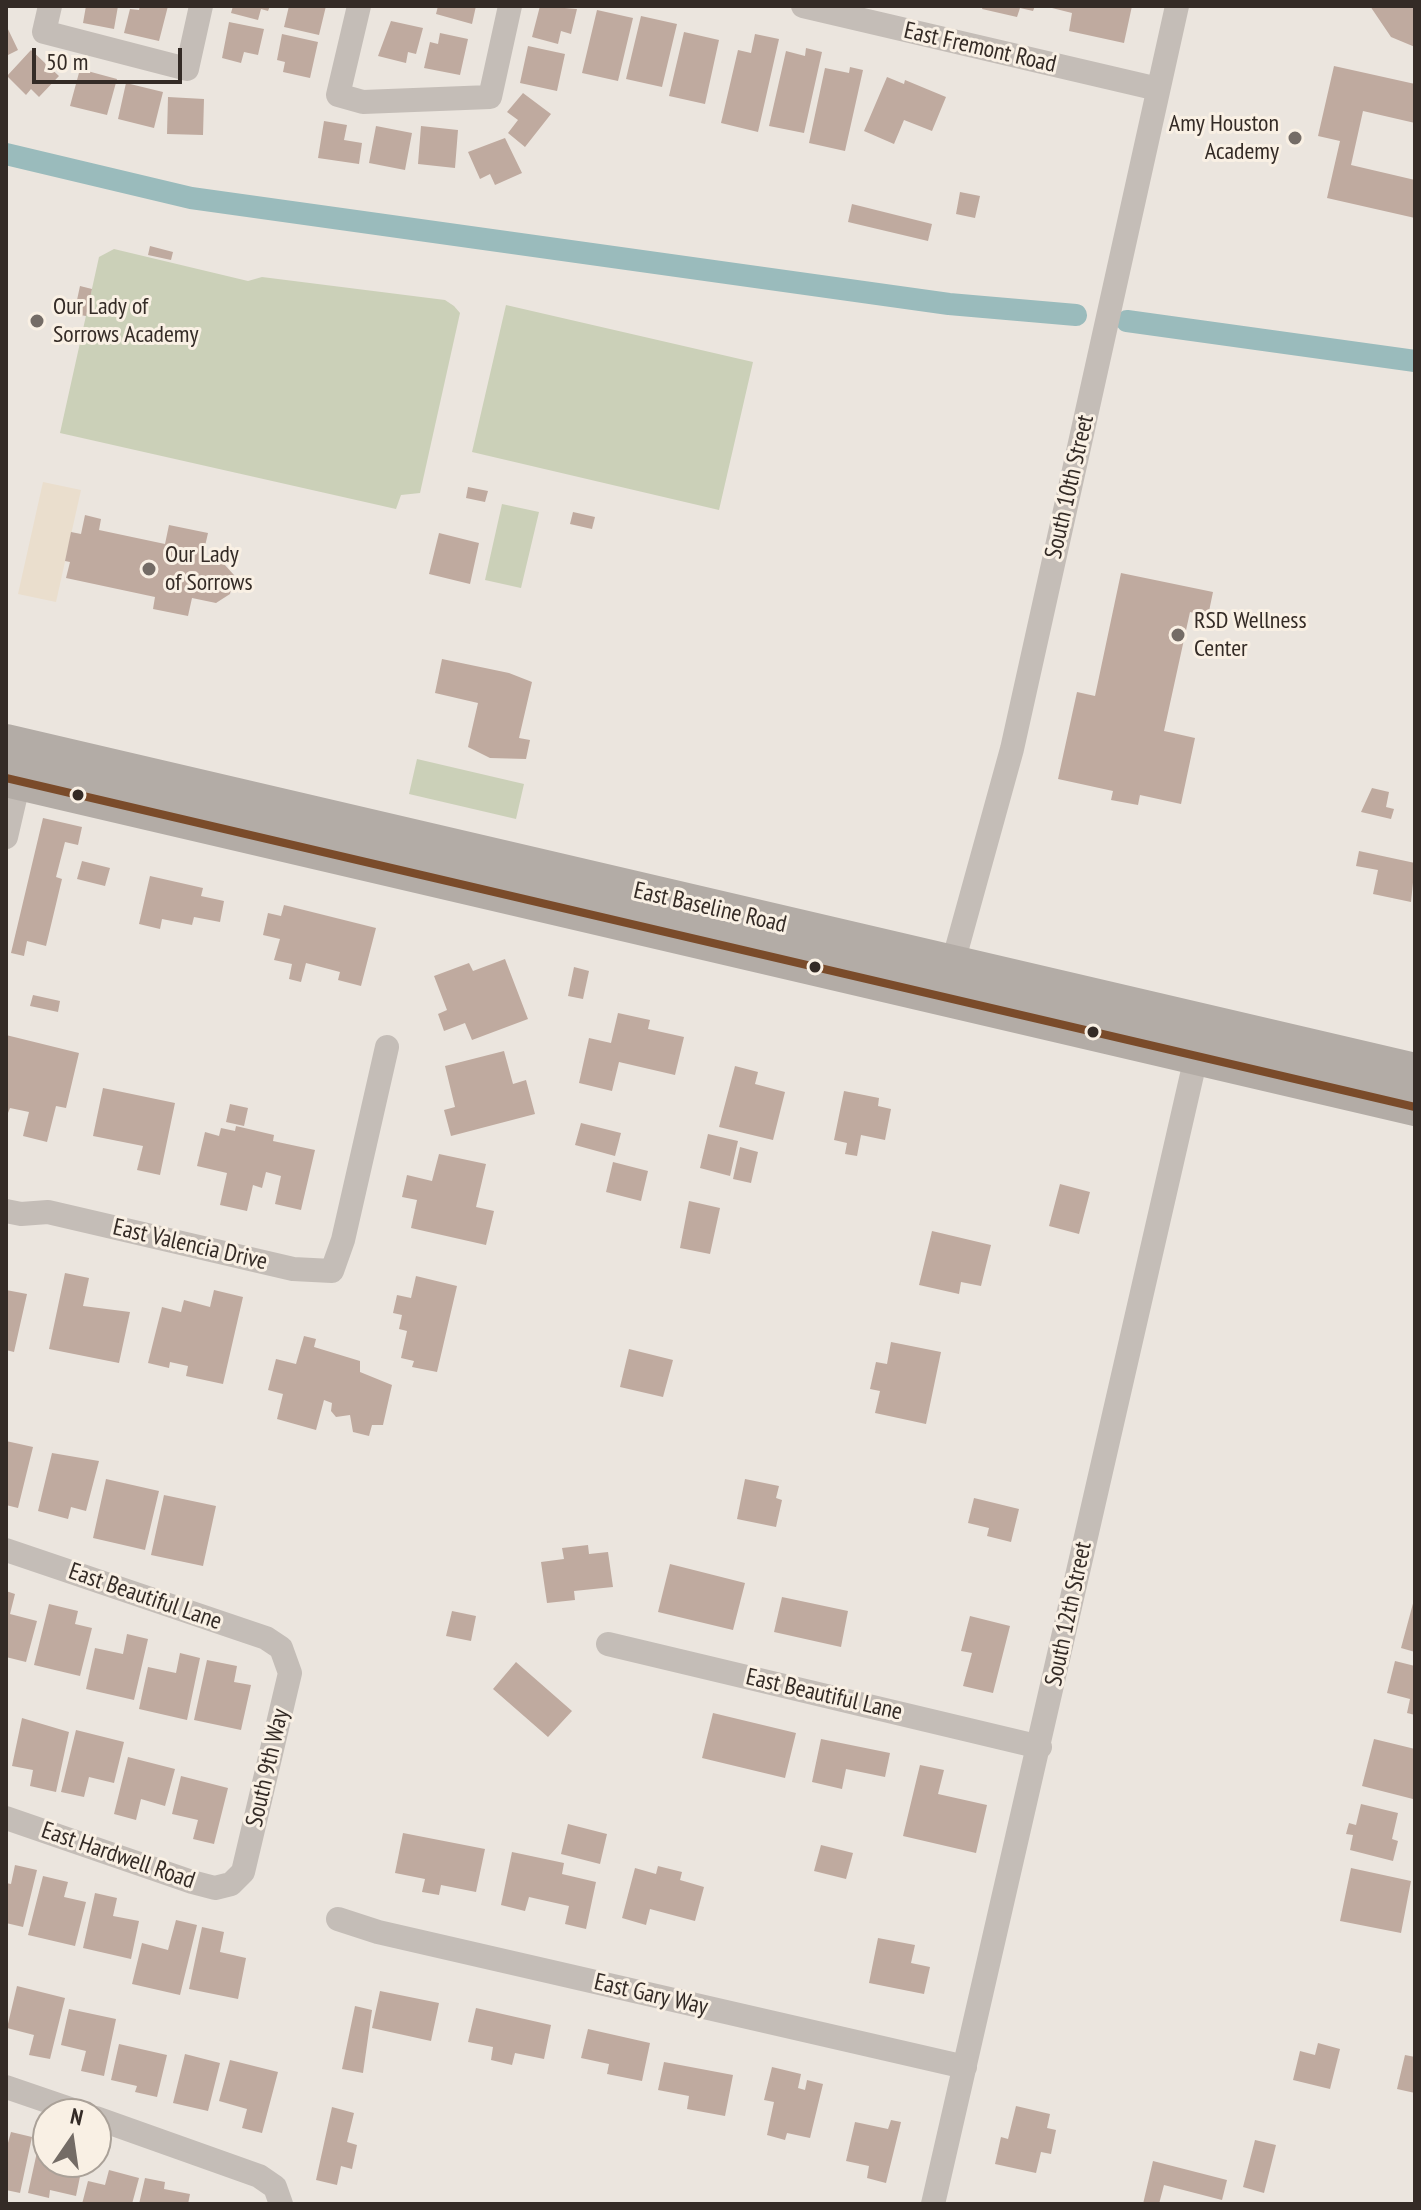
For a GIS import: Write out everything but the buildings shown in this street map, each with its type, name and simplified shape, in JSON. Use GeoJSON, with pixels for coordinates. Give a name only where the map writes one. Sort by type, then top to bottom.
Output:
{"type":"FeatureCollection","features":[{"type":"Feature","properties":{"kind":"main road","name":"East Baseline Road"},"geometry":{"type":"LineString","coordinates":[[15,762],[1200,1040],[1415,1107]]}},
{"type":"Feature","properties":{"kind":"main road","name":"East Baseline Road"},"geometry":{"type":"LineString","coordinates":[[1200,1040],[1415,1072]]}},
{"type":"Feature","properties":{"kind":"street"},"geometry":{"type":"LineString","coordinates":[[50,6],[44,32],[187,69],[201,6]]}},
{"type":"Feature","properties":{"kind":"street"},"geometry":{"type":"LineString","coordinates":[[359,6],[338,95],[363,102],[490,97],[510,6]]}},
{"type":"Feature","properties":{"kind":"street","name":"East Fremont Road"},"geometry":{"type":"LineString","coordinates":[[803,6],[1158,89]]}},
{"type":"Feature","properties":{"kind":"street","name":"South 10th Street"},"geometry":{"type":"LineString","coordinates":[[948,982],[1012,749],[1177,6]]}},
{"type":"Feature","properties":{"kind":"street"},"geometry":{"type":"LineString","coordinates":[[6,837],[15,762]]}},
{"type":"Feature","properties":{"kind":"street","name":"South 12th Street"},"geometry":{"type":"LineString","coordinates":[[933,2204],[1200,1040]]}},
{"type":"Feature","properties":{"kind":"street","name":"East Valencia Drive"},"geometry":{"type":"LineString","coordinates":[[6,1211],[21,1214],[48,1212],[293,1269],[332,1271],[343,1240],[387,1047]]}},
{"type":"Feature","properties":{"kind":"street","name":"East Valencia Drive"},"geometry":{"type":"LineString","coordinates":[[6,1194],[26,1198],[48,1212]]}},
{"type":"Feature","properties":{"kind":"street","name":"East Beautiful Lane"},"geometry":{"type":"LineString","coordinates":[[6,1550],[266,1638],[281,1648]]}},
{"type":"Feature","properties":{"kind":"street","name":"East Beautiful Lane"},"geometry":{"type":"LineString","coordinates":[[608,1644],[1040,1747]]}},
{"type":"Feature","properties":{"kind":"street","name":"South 9th Way"},"geometry":{"type":"LineString","coordinates":[[231,1884],[243,1872],[290,1673],[281,1648]]}},
{"type":"Feature","properties":{"kind":"street","name":"East Hardwell Road"},"geometry":{"type":"LineString","coordinates":[[6,1818],[192,1882],[215,1888],[231,1884]]}},
{"type":"Feature","properties":{"kind":"street","name":"East Gary Way"},"geometry":{"type":"LineString","coordinates":[[338,1919],[378,1932],[965,2067]]}},
{"type":"Feature","properties":{"kind":"street"},"geometry":{"type":"LineString","coordinates":[[6,2087],[38,2098]]}},
{"type":"Feature","properties":{"kind":"street"},"geometry":{"type":"LineString","coordinates":[[112,2124],[259,2176],[278,2195]]}},
{"type":"Feature","properties":{"kind":"green space"},"geometry":{"type":"Polygon","coordinates":[[[114,249],[248,281],[262,277],[445,300],[454,306],[460,313],[420,493],[401,495],[396,509],[60,433],[99,257],[114,249]]]}},
{"type":"Feature","properties":{"kind":"green space"},"geometry":{"type":"Polygon","coordinates":[[[506,305],[753,362],[719,510],[472,452],[506,305]]]}},
{"type":"Feature","properties":{"kind":"green space"},"geometry":{"type":"Polygon","coordinates":[[[502,504],[539,512],[521,588],[485,580],[502,504]]]}},
{"type":"Feature","properties":{"kind":"green space"},"geometry":{"type":"Polygon","coordinates":[[[417,759],[524,784],[516,819],[409,794],[417,759]]]}},
{"type":"Feature","properties":{"kind":"shaded area"},"geometry":{"type":"Polygon","coordinates":[[[43,482],[81,490],[56,602],[18,594],[43,482]]]}},
{"type":"Feature","properties":{"kind":"waterway"},"geometry":{"type":"LineString","coordinates":[[6,154],[191,198],[949,304],[1076,315]]}},
{"type":"Feature","properties":{"kind":"waterway"},"geometry":{"type":"LineString","coordinates":[[1127,321],[1415,361]]}},
{"type":"Feature","properties":{"kind":"transit line"},"geometry":{"type":"LineString","coordinates":[[6,778],[1415,1107]]}},
{"type":"Feature","properties":{"kind":"place","name":"Amy Houston Academy"},"geometry":{"type":"Point","coordinates":[1295,138]}},
{"type":"Feature","properties":{"kind":"place","name":"Our Lady of Sorrows Academy"},"geometry":{"type":"Point","coordinates":[37,321]}},
{"type":"Feature","properties":{"kind":"place","name":"Our Lady of Sorrows"},"geometry":{"type":"Point","coordinates":[149,569]}},
{"type":"Feature","properties":{"kind":"place","name":"RSD Wellness Center"},"geometry":{"type":"Point","coordinates":[1178,635]}}]}
